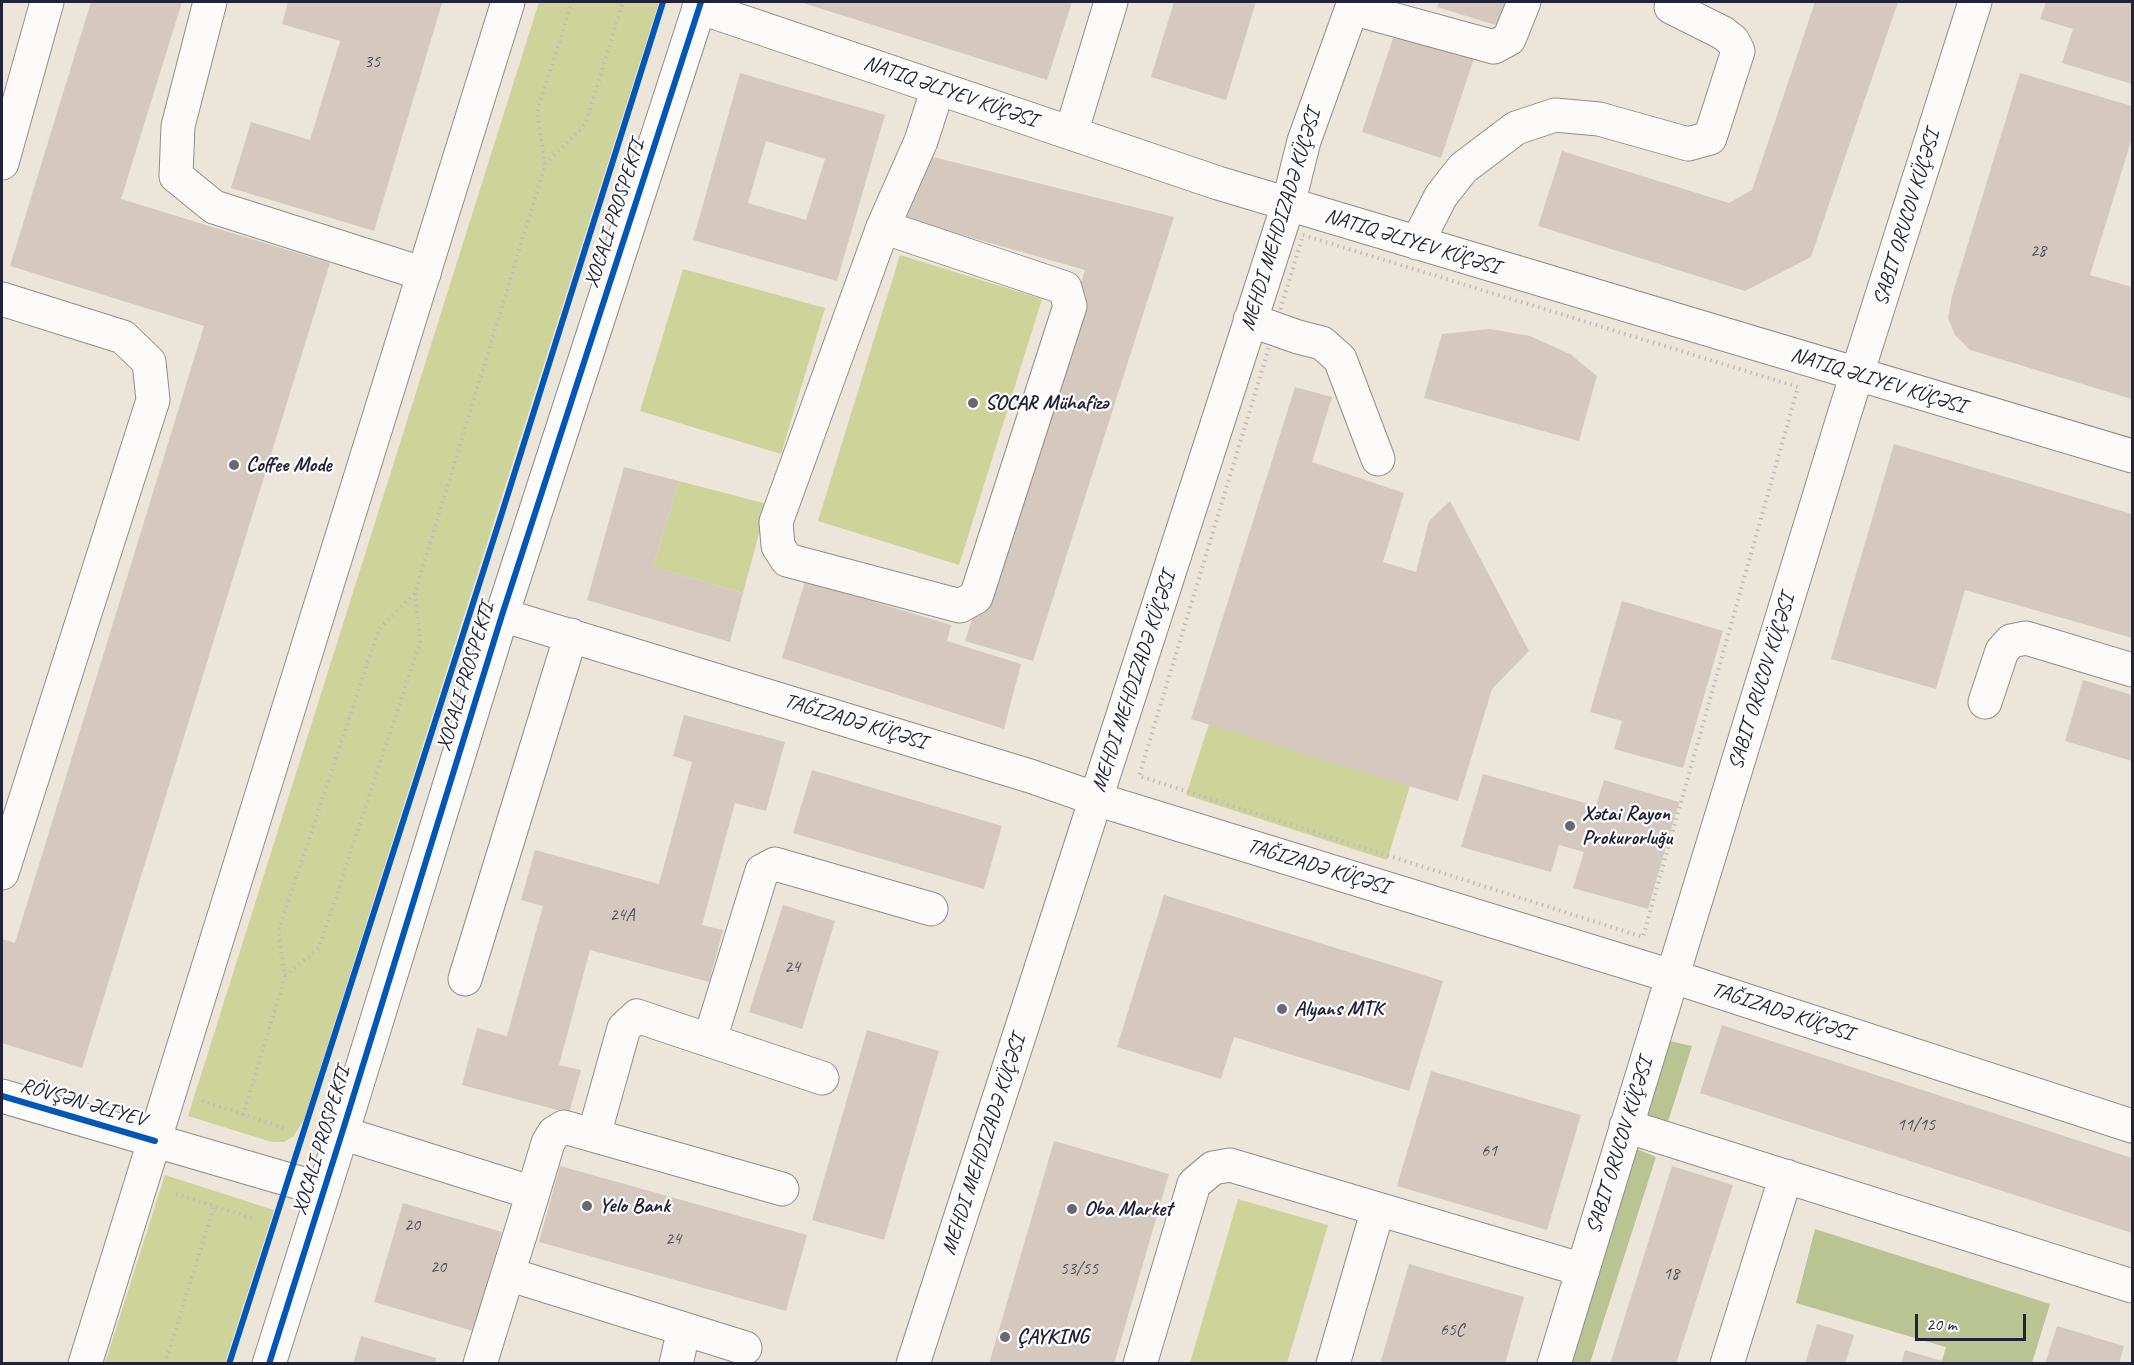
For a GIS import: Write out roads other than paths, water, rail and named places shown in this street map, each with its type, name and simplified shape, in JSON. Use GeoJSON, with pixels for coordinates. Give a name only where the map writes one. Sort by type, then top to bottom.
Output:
{"type":"FeatureCollection","features":[{"type":"Feature","properties":{"kind":"street"},"geometry":{"type":"LineString","coordinates":[[2,163],[47,2]]}},
{"type":"Feature","properties":{"kind":"street"},"geometry":{"type":"LineString","coordinates":[[210,2],[178,126],[176,176],[214,207],[424,274]]}},
{"type":"Feature","properties":{"kind":"street"},"geometry":{"type":"LineString","coordinates":[[1071,133],[1111,2]]}},
{"type":"Feature","properties":{"kind":"street"},"geometry":{"type":"LineString","coordinates":[[1353,4],[1494,47],[1509,39],[1524,2]]}},
{"type":"Feature","properties":{"kind":"street","name":"SABIT ORUCOV KÜÇƏSI"},"geometry":{"type":"LineString","coordinates":[[1554,1364],[1671,976],[1975,2]]}},
{"type":"Feature","properties":{"kind":"street"},"geometry":{"type":"LineString","coordinates":[[85,1364],[424,274],[505,4]]}},
{"type":"Feature","properties":{"kind":"street"},"geometry":{"type":"LineString","coordinates":[[269,1364],[502,615],[700,4]]}},
{"type":"Feature","properties":{"kind":"street","name":"NATIQ ƏLIYEV KÜÇƏSI"},"geometry":{"type":"LineString","coordinates":[[700,4],[938,88],[1288,205],[2133,456]]}},
{"type":"Feature","properties":{"kind":"street","name":"MEHDI MEHDIZADƏ KÜÇƏSI"},"geometry":{"type":"LineString","coordinates":[[913,1364],[1096,799],[1262,325],[1304,141],[1353,4]]}},
{"type":"Feature","properties":{"kind":"street"},"geometry":{"type":"LineString","coordinates":[[1417,243],[1441,196],[1463,168],[1516,128],[1555,115],[1599,119],[1688,144],[1710,138],[1738,51],[1733,41],[1723,33],[1671,7]]}},
{"type":"Feature","properties":{"kind":"street"},"geometry":{"type":"LineString","coordinates":[[883,227],[1065,288],[1070,306],[976,597],[960,606],[787,560],[778,546],[776,522],[883,227],[921,141],[938,88]]}},
{"type":"Feature","properties":{"kind":"street"},"geometry":{"type":"LineString","coordinates":[[2,299],[123,337],[149,362],[153,400],[2,873]]}},
{"type":"Feature","properties":{"kind":"street"},"geometry":{"type":"LineString","coordinates":[[1262,325],[1322,343],[1340,359],[1378,459]]}},
{"type":"Feature","properties":{"kind":"street"},"geometry":{"type":"LineString","coordinates":[[502,615],[531,626],[571,635],[1030,776],[1096,799],[1671,976],[2133,1126]]}},
{"type":"Feature","properties":{"kind":"street"},"geometry":{"type":"LineString","coordinates":[[465,979],[571,635]]}},
{"type":"Feature","properties":{"kind":"street"},"geometry":{"type":"LineString","coordinates":[[1985,702],[2002,651],[2011,641],[2026,638],[2133,670]]}},
{"type":"Feature","properties":{"kind":"street"},"geometry":{"type":"LineString","coordinates":[[710,1039],[762,872],[775,864],[931,909]]}},
{"type":"Feature","properties":{"kind":"street"},"geometry":{"type":"LineString","coordinates":[[594,1135],[624,1028],[637,1016],[822,1078]]}},
{"type":"Feature","properties":{"kind":"street","name":"RÖVŞƏN ƏLIYEV"},"geometry":{"type":"LineString","coordinates":[[2,1096],[324,1190]]}},
{"type":"Feature","properties":{"kind":"street"},"geometry":{"type":"LineString","coordinates":[[1626,1126],[2133,1286]]}},
{"type":"Feature","properties":{"kind":"street"},"geometry":{"type":"LineString","coordinates":[[480,1364],[548,1143],[554,1133],[564,1127],[782,1189]]}},
{"type":"Feature","properties":{"kind":"street"},"geometry":{"type":"LineString","coordinates":[[342,1133],[533,1193]]}},
{"type":"Feature","properties":{"kind":"street"},"geometry":{"type":"LineString","coordinates":[[1140,1364],[1194,1184],[1212,1168],[1230,1166],[1583,1270]]}},
{"type":"Feature","properties":{"kind":"street"},"geometry":{"type":"LineString","coordinates":[[1727,1364],[1786,1176]]}},
{"type":"Feature","properties":{"kind":"street"},"geometry":{"type":"LineString","coordinates":[[1333,1364],[1378,1209]]}},
{"type":"Feature","properties":{"kind":"street"},"geometry":{"type":"LineString","coordinates":[[508,1274],[746,1348]]}},
{"type":"Feature","properties":{"kind":"street"},"geometry":{"type":"LineString","coordinates":[[675,1364],[684,1329]]}},
{"type":"Feature","properties":{"kind":"place","name":"SOCAR Mühafizə"},"geometry":{"type":"Point","coordinates":[973,403]}},
{"type":"Feature","properties":{"kind":"place","name":"Coffee Mode"},"geometry":{"type":"Point","coordinates":[234,465]}},
{"type":"Feature","properties":{"kind":"place","name":"Xətai Rayon Prokurorluğu"},"geometry":{"type":"Point","coordinates":[1570,826]}},
{"type":"Feature","properties":{"kind":"place","name":"Alyans MTK"},"geometry":{"type":"Point","coordinates":[1282,1009]}},
{"type":"Feature","properties":{"kind":"place","name":"Yelo Bank"},"geometry":{"type":"Point","coordinates":[587,1206]}},
{"type":"Feature","properties":{"kind":"place","name":"Oba Market"},"geometry":{"type":"Point","coordinates":[1072,1209]}},
{"type":"Feature","properties":{"kind":"place","name":"ÇAYKING"},"geometry":{"type":"Point","coordinates":[1005,1337]}}]}
